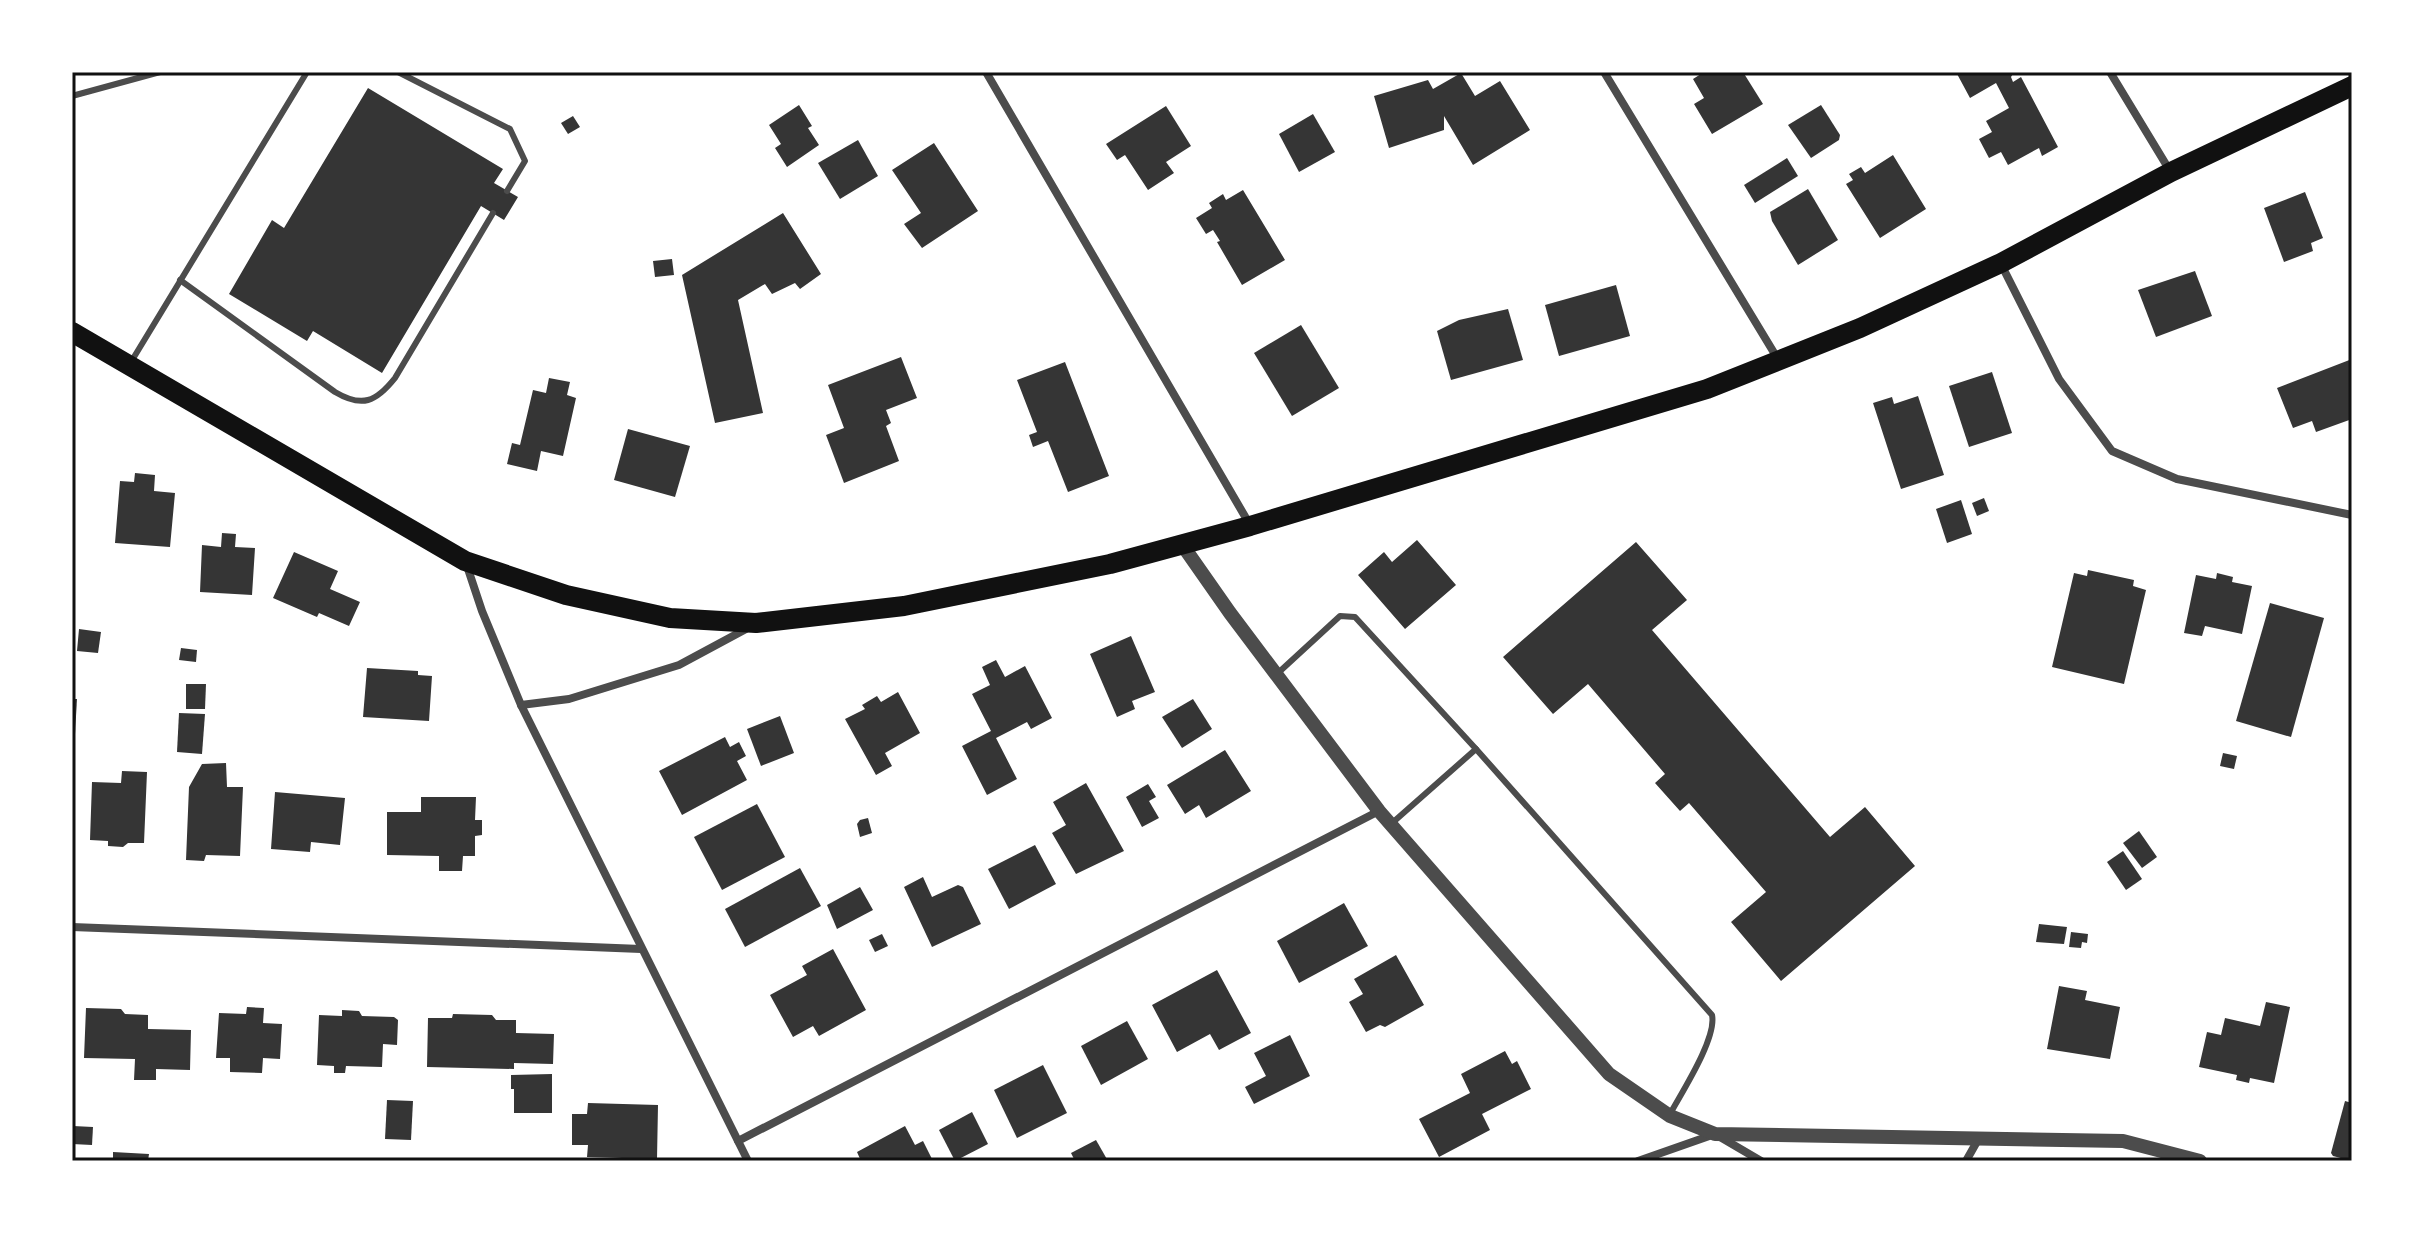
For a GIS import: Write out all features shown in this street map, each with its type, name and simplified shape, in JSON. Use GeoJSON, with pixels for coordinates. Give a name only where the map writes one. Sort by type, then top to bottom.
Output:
{"type":"FeatureCollection","features":[{"type":"Feature","properties":{"kind":"main road"},"geometry":{"type":"LineString","coordinates":[[73,334],[465,561],[566,595],[670,618],[756,623],[904,606],[1110,564],[1250,526],[1707,389],[1860,328],[2001,263],[2171,172],[2352,86]]}},
{"type":"Feature","properties":{"kind":"street"},"geometry":{"type":"LineString","coordinates":[[986,72],[1250,526]]}},
{"type":"Feature","properties":{"kind":"street"},"geometry":{"type":"LineString","coordinates":[[1604,72],[1780,362]]}},
{"type":"Feature","properties":{"kind":"street"},"geometry":{"type":"LineString","coordinates":[[2110,72],[2171,172]]}},
{"type":"Feature","properties":{"kind":"street"},"geometry":{"type":"LineString","coordinates":[[2001,263],[2059,379],[2112,451],[2177,479],[2352,515]]}},
{"type":"Feature","properties":{"kind":"street"},"geometry":{"type":"LineString","coordinates":[[1181,543],[1379,811],[1609,1074],[1670,1116],[1715,1134],[1761,1161]]}},
{"type":"Feature","properties":{"kind":"street"},"geometry":{"type":"LineString","coordinates":[[465,561],[521,705],[748,1161]]}},
{"type":"Feature","properties":{"kind":"street"},"geometry":{"type":"LineString","coordinates":[[521,705],[569,699],[679,665],[756,623]]}},
{"type":"Feature","properties":{"kind":"street"},"geometry":{"type":"LineString","coordinates":[[738,1141],[1379,811]]}},
{"type":"Feature","properties":{"kind":"street"},"geometry":{"type":"LineString","coordinates":[[72,927],[641,949]]}},
{"type":"Feature","properties":{"kind":"street"},"geometry":{"type":"LineString","coordinates":[[1638,1161],[1715,1134],[2123,1141],[2200,1161]]}},
{"type":"Feature","properties":{"kind":"street"},"geometry":{"type":"LineString","coordinates":[[1966,1161],[1979,1138]]}},
{"type":"Feature","properties":{"kind":"lane"},"geometry":{"type":"LineString","coordinates":[[72,96],[160,72]]}},
{"type":"Feature","properties":{"kind":"lane"},"geometry":{"type":"LineString","coordinates":[[129,365],[307,72]]}},
{"type":"Feature","properties":{"kind":"lane"},"geometry":{"type":"LineString","coordinates":[[398,72],[510,129],[525,161],[507,191]]}},
{"type":"Feature","properties":{"kind":"lane"},"geometry":{"type":"LineString","coordinates":[[180,280],[335,392],[348,400],[363,402],[386,390],[395,378],[493,213]]}},
{"type":"Feature","properties":{"kind":"lane"},"geometry":{"type":"LineString","coordinates":[[1276,674],[1340,616],[1355,617],[1476,749],[1712,1015],[1709,1037],[1670,1116]]}},
{"type":"Feature","properties":{"kind":"lane"},"geometry":{"type":"LineString","coordinates":[[1391,824],[1476,749]]}},
{"type":"Feature","properties":{"kind":"building"},"geometry":{"type":"Polygon","coordinates":[[[1704,72],[1743,72],[1763,104],[1712,134],[1694,104],[1704,98],[1693,79],[1704,72]]]}},
{"type":"Feature","properties":{"kind":"building"},"geometry":{"type":"Polygon","coordinates":[[[1956,72],[2014,72],[2011,77],[2013,82],[2021,77],[2058,147],[2042,156],[2039,148],[2008,165],[2001,152],[1989,158],[1979,139],[1992,132],[1986,121],[2009,108],[1996,83],[1970,98],[1956,72]]]}},
{"type":"Feature","properties":{"kind":"building"},"geometry":{"type":"Polygon","coordinates":[[[1461,73],[1475,96],[1500,81],[1530,130],[1473,165],[1444,116],[1444,130],[1389,148],[1374,96],[1428,80],[1433,89],[1461,73]]]}},
{"type":"Feature","properties":{"kind":"building"},"geometry":{"type":"Polygon","coordinates":[[[368,88],[503,169],[494,183],[518,197],[504,220],[481,206],[382,373],[313,331],[307,341],[229,294],[272,220],[284,228],[368,88]]]}},
{"type":"Feature","properties":{"kind":"building"},"geometry":{"type":"Polygon","coordinates":[[[799,105],[819,145],[787,167],[775,148],[781,144],[769,125],[799,105]]]}},
{"type":"Feature","properties":{"kind":"building"},"geometry":{"type":"Polygon","coordinates":[[[1821,105],[1840,135],[1839,140],[1811,158],[1788,125],[1821,105]]]}},
{"type":"Feature","properties":{"kind":"building"},"geometry":{"type":"Polygon","coordinates":[[[1166,106],[1191,146],[1166,162],[1174,173],[1148,190],[1125,155],[1117,160],[1106,144],[1166,106]]]}},
{"type":"Feature","properties":{"kind":"building"},"geometry":{"type":"Polygon","coordinates":[[[1313,114],[1335,152],[1299,172],[1279,134],[1313,114]]]}},
{"type":"Feature","properties":{"kind":"building"},"geometry":{"type":"Polygon","coordinates":[[[573,116],[580,127],[568,134],[561,123],[573,116]]]}},
{"type":"Feature","properties":{"kind":"building"},"geometry":{"type":"Polygon","coordinates":[[[858,140],[878,176],[840,199],[818,163],[858,140]]]}},
{"type":"Feature","properties":{"kind":"building"},"geometry":{"type":"Polygon","coordinates":[[[934,143],[978,211],[922,248],[904,224],[921,213],[892,170],[934,143]]]}},
{"type":"Feature","properties":{"kind":"building"},"geometry":{"type":"Polygon","coordinates":[[[1893,155],[1926,209],[1880,238],[1846,184],[1853,180],[1849,174],[1861,167],[1865,173],[1893,155]]]}},
{"type":"Feature","properties":{"kind":"building"},"geometry":{"type":"Polygon","coordinates":[[[1787,158],[1798,176],[1755,203],[1744,185],[1787,158]]]}},
{"type":"Feature","properties":{"kind":"building"},"geometry":{"type":"Polygon","coordinates":[[[1808,189],[1838,240],[1798,265],[1772,221],[1770,212],[1808,189]]]}},
{"type":"Feature","properties":{"kind":"building"},"geometry":{"type":"Polygon","coordinates":[[[1243,190],[1285,260],[1242,285],[1213,230],[1206,234],[1196,218],[1212,208],[1209,203],[1223,194],[1226,200],[1243,190]]]}},
{"type":"Feature","properties":{"kind":"building"},"geometry":{"type":"Polygon","coordinates":[[[2305,192],[2323,238],[2311,243],[2313,251],[2284,262],[2264,208],[2305,192]]]}},
{"type":"Feature","properties":{"kind":"building"},"geometry":{"type":"Polygon","coordinates":[[[783,213],[821,274],[800,289],[795,283],[772,294],[765,284],[738,300],[763,413],[715,423],[682,275],[783,213]]]}},
{"type":"Feature","properties":{"kind":"building"},"geometry":{"type":"Polygon","coordinates":[[[672,259],[674,275],[655,277],[653,261],[672,259]]]}},
{"type":"Feature","properties":{"kind":"building"},"geometry":{"type":"Polygon","coordinates":[[[2195,271],[2212,316],[2156,337],[2138,290],[2195,271]]]}},
{"type":"Feature","properties":{"kind":"building"},"geometry":{"type":"Polygon","coordinates":[[[1616,285],[1630,336],[1559,356],[1545,305],[1616,285]]]}},
{"type":"Feature","properties":{"kind":"building"},"geometry":{"type":"Polygon","coordinates":[[[1508,309],[1523,360],[1451,380],[1437,331],[1459,320],[1508,309]]]}},
{"type":"Feature","properties":{"kind":"building"},"geometry":{"type":"Polygon","coordinates":[[[1301,325],[1339,388],[1292,416],[1254,353],[1301,325]]]}},
{"type":"Feature","properties":{"kind":"building"},"geometry":{"type":"Polygon","coordinates":[[[901,357],[917,398],[886,410],[891,423],[886,426],[899,461],[844,483],[826,435],[844,428],[828,385],[901,357]]]}},
{"type":"Feature","properties":{"kind":"building"},"geometry":{"type":"Polygon","coordinates":[[[2352,359],[2352,419],[2316,432],[2312,421],[2293,428],[2277,388],[2352,359]]]}},
{"type":"Feature","properties":{"kind":"building"},"geometry":{"type":"Polygon","coordinates":[[[1065,362],[1109,476],[1068,492],[1048,441],[1033,447],[1029,435],[1037,432],[1017,380],[1065,362]]]}},
{"type":"Feature","properties":{"kind":"building"},"geometry":{"type":"Polygon","coordinates":[[[1992,372],[2012,433],[1969,447],[1949,386],[1992,372]]]}},
{"type":"Feature","properties":{"kind":"building"},"geometry":{"type":"Polygon","coordinates":[[[549,378],[570,382],[567,395],[576,398],[563,456],[541,451],[537,471],[507,464],[512,443],[520,445],[533,390],[546,393],[549,378]]]}},
{"type":"Feature","properties":{"kind":"building"},"geometry":{"type":"Polygon","coordinates":[[[1918,396],[1944,475],[1901,489],[1873,403],[1892,397],[1894,404],[1918,396]]]}},
{"type":"Feature","properties":{"kind":"building"},"geometry":{"type":"Polygon","coordinates":[[[628,429],[690,446],[675,497],[614,480],[628,429]]]}},
{"type":"Feature","properties":{"kind":"building"},"geometry":{"type":"Polygon","coordinates":[[[135,473],[155,475],[154,491],[175,493],[170,547],[115,543],[120,481],[134,482],[135,473]]]}},
{"type":"Feature","properties":{"kind":"building"},"geometry":{"type":"Polygon","coordinates":[[[1984,498],[1989,511],[1977,516],[1972,503],[1984,498]]]}},
{"type":"Feature","properties":{"kind":"building"},"geometry":{"type":"Polygon","coordinates":[[[1961,500],[1972,534],[1947,543],[1936,509],[1961,500]]]}},
{"type":"Feature","properties":{"kind":"building"},"geometry":{"type":"Polygon","coordinates":[[[222,533],[236,534],[235,547],[255,548],[252,595],[200,592],[202,545],[221,547],[222,533]]]}},
{"type":"Feature","properties":{"kind":"building"},"geometry":{"type":"Polygon","coordinates":[[[1417,540],[1456,585],[1405,629],[1358,575],[1384,552],[1392,562],[1417,540]]]}},
{"type":"Feature","properties":{"kind":"building"},"geometry":{"type":"Polygon","coordinates":[[[1636,542],[1687,600],[1652,630],[1830,837],[1865,807],[1915,866],[1781,981],[1731,922],[1766,892],[1689,803],[1680,811],[1655,783],[1665,774],[1588,684],[1553,714],[1503,657],[1636,542]]]}},
{"type":"Feature","properties":{"kind":"building"},"geometry":{"type":"Polygon","coordinates":[[[294,552],[338,571],[330,589],[360,602],[349,626],[319,613],[317,617],[273,598],[294,552]]]}},
{"type":"Feature","properties":{"kind":"building"},"geometry":{"type":"Polygon","coordinates":[[[2088,570],[2134,580],[2133,586],[2146,590],[2124,684],[2052,667],[2074,573],[2087,576],[2088,570]]]}},
{"type":"Feature","properties":{"kind":"building"},"geometry":{"type":"Polygon","coordinates":[[[2217,573],[2233,577],[2232,582],[2252,586],[2242,634],[2205,626],[2202,636],[2184,633],[2196,575],[2216,579],[2217,573]]]}},
{"type":"Feature","properties":{"kind":"building"},"geometry":{"type":"Polygon","coordinates":[[[2270,603],[2324,618],[2291,737],[2236,721],[2270,603]]]}},
{"type":"Feature","properties":{"kind":"building"},"geometry":{"type":"Polygon","coordinates":[[[79,629],[101,632],[98,653],[77,651],[79,629]]]}},
{"type":"Feature","properties":{"kind":"building"},"geometry":{"type":"Polygon","coordinates":[[[1131,636],[1155,692],[1132,701],[1135,709],[1117,717],[1090,654],[1131,636]]]}},
{"type":"Feature","properties":{"kind":"building"},"geometry":{"type":"Polygon","coordinates":[[[181,648],[197,650],[196,662],[179,660],[181,648]]]}},
{"type":"Feature","properties":{"kind":"building"},"geometry":{"type":"Polygon","coordinates":[[[996,660],[1005,677],[1025,666],[1052,718],[1031,729],[1027,722],[996,738],[1017,779],[987,795],[962,746],[991,731],[972,694],[990,685],[982,667],[996,660]]]}},
{"type":"Feature","properties":{"kind":"building"},"geometry":{"type":"Polygon","coordinates":[[[367,668],[418,671],[418,675],[432,676],[429,721],[363,717],[367,668]]]}},
{"type":"Feature","properties":{"kind":"building"},"geometry":{"type":"Polygon","coordinates":[[[186,684],[206,684],[205,709],[186,709],[186,684]]]}},
{"type":"Feature","properties":{"kind":"building"},"geometry":{"type":"Polygon","coordinates":[[[898,692],[920,733],[885,753],[892,766],[876,775],[845,719],[865,709],[862,705],[877,696],[881,702],[898,692]]]}},
{"type":"Feature","properties":{"kind":"building"},"geometry":{"type":"Polygon","coordinates":[[[72,699],[77,699],[75,734],[72,734],[72,699]]]}},
{"type":"Feature","properties":{"kind":"building"},"geometry":{"type":"Polygon","coordinates":[[[1193,699],[1212,729],[1182,748],[1162,717],[1193,699]]]}},
{"type":"Feature","properties":{"kind":"building"},"geometry":{"type":"Polygon","coordinates":[[[179,713],[205,714],[202,754],[177,752],[179,713]]]}},
{"type":"Feature","properties":{"kind":"building"},"geometry":{"type":"Polygon","coordinates":[[[780,716],[794,753],[761,766],[747,729],[780,716]]]}},
{"type":"Feature","properties":{"kind":"building"},"geometry":{"type":"Polygon","coordinates":[[[725,737],[730,747],[739,742],[746,756],[737,761],[747,780],[682,815],[659,771],[725,737]]]}},
{"type":"Feature","properties":{"kind":"building"},"geometry":{"type":"Polygon","coordinates":[[[1225,750],[1251,791],[1206,818],[1199,805],[1185,814],[1167,785],[1225,750]]]}},
{"type":"Feature","properties":{"kind":"building"},"geometry":{"type":"Polygon","coordinates":[[[2223,753],[2237,756],[2234,769],[2220,766],[2223,753]]]}},
{"type":"Feature","properties":{"kind":"building"},"geometry":{"type":"Polygon","coordinates":[[[226,763],[227,787],[243,787],[240,856],[206,855],[204,861],[186,860],[189,787],[202,764],[226,763]]]}},
{"type":"Feature","properties":{"kind":"building"},"geometry":{"type":"Polygon","coordinates":[[[122,771],[147,772],[144,843],[108,846],[108,841],[90,840],[92,782],[121,783],[122,771]]]}},
{"type":"Feature","properties":{"kind":"building"},"geometry":{"type":"Polygon","coordinates":[[[1086,783],[1124,851],[1076,874],[1052,833],[1066,825],[1053,802],[1086,783]]]}},
{"type":"Feature","properties":{"kind":"building"},"geometry":{"type":"Polygon","coordinates":[[[1148,784],[1156,797],[1149,801],[1159,818],[1142,827],[1126,797],[1148,784]]]}},
{"type":"Feature","properties":{"kind":"building"},"geometry":{"type":"Polygon","coordinates":[[[275,792],[345,798],[340,845],[311,842],[310,852],[271,849],[275,792]]]}},
{"type":"Feature","properties":{"kind":"building"},"geometry":{"type":"Polygon","coordinates":[[[421,797],[476,797],[475,820],[482,820],[482,835],[475,836],[475,856],[463,856],[462,871],[439,871],[439,856],[387,855],[387,812],[421,812],[421,797]]]}},
{"type":"Feature","properties":{"kind":"building"},"geometry":{"type":"Polygon","coordinates":[[[757,804],[785,857],[722,890],[694,837],[757,804]]]}},
{"type":"Feature","properties":{"kind":"building"},"geometry":{"type":"Polygon","coordinates":[[[868,818],[872,833],[860,837],[857,824],[868,818]]]}},
{"type":"Feature","properties":{"kind":"building"},"geometry":{"type":"Polygon","coordinates":[[[2139,831],[2157,857],[2142,868],[2123,843],[2139,831]]]}},
{"type":"Feature","properties":{"kind":"building"},"geometry":{"type":"Polygon","coordinates":[[[1035,845],[1056,884],[1009,909],[988,869],[1035,845]]]}},
{"type":"Feature","properties":{"kind":"building"},"geometry":{"type":"Polygon","coordinates":[[[2123,851],[2142,879],[2126,890],[2107,862],[2123,851]]]}},
{"type":"Feature","properties":{"kind":"building"},"geometry":{"type":"Polygon","coordinates":[[[800,868],[821,906],[745,947],[725,909],[800,868]]]}},
{"type":"Feature","properties":{"kind":"building"},"geometry":{"type":"Polygon","coordinates":[[[923,877],[932,897],[958,885],[963,887],[981,924],[932,947],[904,887],[923,877]]]}},
{"type":"Feature","properties":{"kind":"building"},"geometry":{"type":"Polygon","coordinates":[[[860,887],[873,910],[837,929],[827,905],[860,887]]]}},
{"type":"Feature","properties":{"kind":"building"},"geometry":{"type":"Polygon","coordinates":[[[1344,903],[1368,946],[1299,983],[1277,941],[1344,903]]]}},
{"type":"Feature","properties":{"kind":"building"},"geometry":{"type":"Polygon","coordinates":[[[2039,924],[2067,927],[2064,944],[2036,942],[2039,924]]]}},
{"type":"Feature","properties":{"kind":"building"},"geometry":{"type":"Polygon","coordinates":[[[2071,932],[2088,934],[2087,943],[2082,942],[2081,948],[2069,947],[2071,932]]]}},
{"type":"Feature","properties":{"kind":"building"},"geometry":{"type":"Polygon","coordinates":[[[882,934],[888,946],[875,952],[869,940],[882,934]]]}},
{"type":"Feature","properties":{"kind":"building"},"geometry":{"type":"Polygon","coordinates":[[[833,949],[866,1010],[819,1036],[813,1026],[793,1037],[770,995],[807,975],[802,966],[833,949]]]}},
{"type":"Feature","properties":{"kind":"building"},"geometry":{"type":"Polygon","coordinates":[[[1396,955],[1424,1005],[1385,1027],[1380,1025],[1366,1032],[1349,1002],[1363,994],[1354,979],[1396,955]]]}},
{"type":"Feature","properties":{"kind":"building"},"geometry":{"type":"Polygon","coordinates":[[[1217,970],[1251,1033],[1219,1050],[1210,1034],[1177,1052],[1152,1005],[1217,970]]]}},
{"type":"Feature","properties":{"kind":"building"},"geometry":{"type":"Polygon","coordinates":[[[2059,986],[2087,991],[2085,1000],[2120,1007],[2110,1059],[2047,1049],[2059,986]]]}},
{"type":"Feature","properties":{"kind":"building"},"geometry":{"type":"Polygon","coordinates":[[[2266,1002],[2290,1007],[2274,1083],[2250,1078],[2249,1083],[2236,1080],[2237,1075],[2199,1067],[2207,1032],[2221,1035],[2225,1018],[2260,1026],[2266,1002]]]}},
{"type":"Feature","properties":{"kind":"building"},"geometry":{"type":"Polygon","coordinates":[[[247,1007],[264,1008],[263,1023],[282,1024],[280,1059],[263,1058],[262,1073],[230,1072],[230,1058],[216,1058],[219,1013],[246,1014],[247,1007]]]}},
{"type":"Feature","properties":{"kind":"building"},"geometry":{"type":"Polygon","coordinates":[[[86,1008],[121,1009],[125,1014],[148,1015],[148,1029],[191,1030],[190,1070],[156,1069],[156,1080],[134,1080],[135,1059],[84,1058],[86,1008]]]}},
{"type":"Feature","properties":{"kind":"building"},"geometry":{"type":"Polygon","coordinates":[[[342,1010],[398,1020],[397,1045],[383,1044],[382,1067],[346,1066],[345,1073],[334,1073],[334,1066],[317,1065],[319,1015],[342,1016],[342,1010]]]}},
{"type":"Feature","properties":{"kind":"building"},"geometry":{"type":"Polygon","coordinates":[[[453,1014],[492,1015],[496,1020],[516,1020],[516,1033],[554,1034],[553,1064],[514,1063],[514,1069],[427,1067],[428,1018],[452,1018],[453,1014]]]}},
{"type":"Feature","properties":{"kind":"building"},"geometry":{"type":"Polygon","coordinates":[[[1127,1021],[1148,1059],[1101,1085],[1081,1046],[1127,1021]]]}},
{"type":"Feature","properties":{"kind":"building"},"geometry":{"type":"Polygon","coordinates":[[[1290,1035],[1310,1076],[1254,1104],[1245,1087],[1266,1076],[1254,1053],[1290,1035]]]}},
{"type":"Feature","properties":{"kind":"building"},"geometry":{"type":"Polygon","coordinates":[[[1505,1051],[1512,1064],[1517,1061],[1531,1089],[1482,1114],[1490,1130],[1439,1157],[1419,1119],[1470,1093],[1461,1074],[1505,1051]]]}},
{"type":"Feature","properties":{"kind":"building"},"geometry":{"type":"Polygon","coordinates":[[[1043,1065],[1067,1113],[1017,1138],[994,1090],[1043,1065]]]}},
{"type":"Feature","properties":{"kind":"building"},"geometry":{"type":"Polygon","coordinates":[[[552,1074],[552,1113],[514,1113],[511,1075],[552,1074]]]}},
{"type":"Feature","properties":{"kind":"building"},"geometry":{"type":"Polygon","coordinates":[[[387,1100],[413,1101],[411,1140],[385,1139],[387,1100]]]}},
{"type":"Feature","properties":{"kind":"building"},"geometry":{"type":"Polygon","coordinates":[[[2345,1101],[2352,1103],[2352,1161],[2331,1153],[2345,1101]]]}},
{"type":"Feature","properties":{"kind":"building"},"geometry":{"type":"Polygon","coordinates":[[[588,1103],[658,1105],[657,1159],[587,1157],[588,1145],[572,1145],[572,1114],[587,1114],[588,1103]]]}},
{"type":"Feature","properties":{"kind":"building"},"geometry":{"type":"Polygon","coordinates":[[[972,1112],[988,1144],[955,1161],[939,1130],[972,1112]]]}},
{"type":"Feature","properties":{"kind":"building"},"geometry":{"type":"Polygon","coordinates":[[[73,1126],[93,1127],[92,1145],[72,1144],[73,1126]]]}},
{"type":"Feature","properties":{"kind":"building"},"geometry":{"type":"Polygon","coordinates":[[[905,1126],[915,1145],[923,1141],[933,1161],[861,1161],[857,1152],[905,1126]]]}},
{"type":"Feature","properties":{"kind":"building"},"geometry":{"type":"Polygon","coordinates":[[[1096,1140],[1108,1161],[1075,1161],[1071,1153],[1096,1140]]]}},
{"type":"Feature","properties":{"kind":"building"},"geometry":{"type":"Polygon","coordinates":[[[113,1152],[149,1154],[148,1161],[113,1161],[113,1152]]]}}]}
